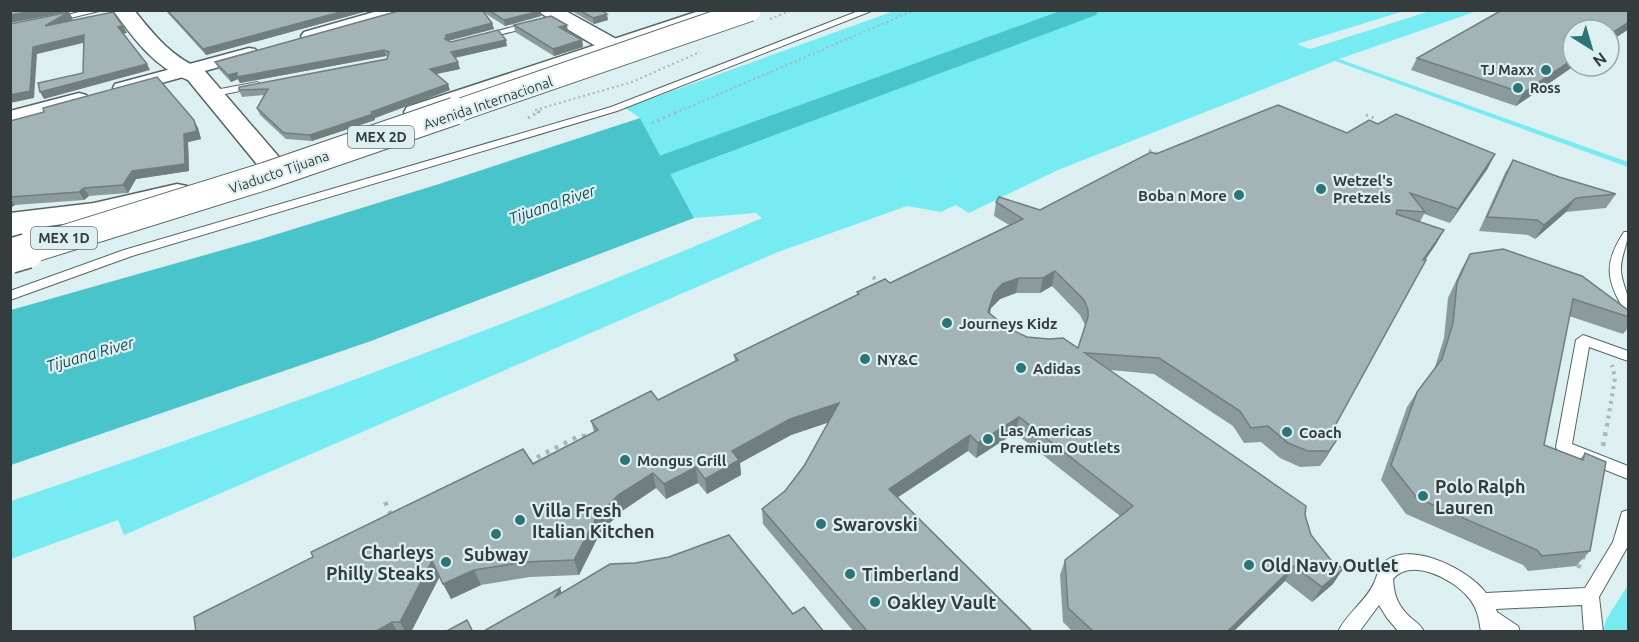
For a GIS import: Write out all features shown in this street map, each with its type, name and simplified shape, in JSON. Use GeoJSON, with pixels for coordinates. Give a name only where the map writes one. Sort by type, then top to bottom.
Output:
{"type":"FeatureCollection","features":[{"type":"Feature","properties":{"kind":"main road"},"geometry":{"type":"LineString","coordinates":[[123,10],[157,26],[269,162]]}},
{"type":"Feature","properties":{"kind":"main road","name":"Viaducto Tijuana"},"geometry":{"type":"LineString","coordinates":[[10,253],[175,201],[738,10]]}},
{"type":"Feature","properties":{"kind":"main road","name":"Viaducto Tijuana"},"geometry":{"type":"LineString","coordinates":[[10,253],[266,176],[750,10]]}},
{"type":"Feature","properties":{"kind":"main road","name":"Avenida Internacional"},"geometry":{"type":"LineString","coordinates":[[117,216],[280,175],[757,10]]}},
{"type":"Feature","properties":{"kind":"main road","name":"Avenida Internacional"},"geometry":{"type":"LineString","coordinates":[[10,253],[117,216],[160,197],[612,46],[703,12]]}},
{"type":"Feature","properties":{"kind":"main road"},"geometry":{"type":"LineString","coordinates":[[549,17],[612,46]]}},
{"type":"Feature","properties":{"kind":"main road"},"geometry":{"type":"LineString","coordinates":[[157,26],[197,77]]}},
{"type":"Feature","properties":{"kind":"main road"},"geometry":{"type":"LineString","coordinates":[[10,232],[175,201]]}},
{"type":"Feature","properties":{"kind":"main road"},"geometry":{"type":"LineString","coordinates":[[10,222],[117,216]]}},
{"type":"Feature","properties":{"kind":"street"},"geometry":{"type":"LineString","coordinates":[[289,42],[401,10]]}},
{"type":"Feature","properties":{"kind":"street"},"geometry":{"type":"LineString","coordinates":[[10,117],[197,77],[266,48]]}},
{"type":"Feature","properties":{"kind":"lane"},"geometry":{"type":"LineString","coordinates":[[49,21],[99,10]]}},
{"type":"Feature","properties":{"kind":"lane"},"geometry":{"type":"LineString","coordinates":[[10,296],[128,253],[614,109],[870,10]]}},
{"type":"Feature","properties":{"kind":"lane"},"geometry":{"type":"LineString","coordinates":[[473,38],[549,17]]}},
{"type":"Feature","properties":{"kind":"lane"},"geometry":{"type":"LineString","coordinates":[[197,77],[268,83]]}},
{"type":"Feature","properties":{"kind":"lane"},"geometry":{"type":"LineString","coordinates":[[10,268],[117,216]]}},
{"type":"Feature","properties":{"kind":"lane"},"geometry":{"type":"LineString","coordinates":[[1629,235],[1616,254],[1615,274],[1629,305]]}},
{"type":"Feature","properties":{"kind":"lane"},"geometry":{"type":"LineString","coordinates":[[1622,354],[1583,340],[1564,447],[1629,473]]}},
{"type":"Feature","properties":{"kind":"lane"},"geometry":{"type":"LineString","coordinates":[[1594,632],[1590,596],[1621,544],[1629,517]]}},
{"type":"Feature","properties":{"kind":"lane"},"geometry":{"type":"LineString","coordinates":[[1409,631],[1387,601],[1382,587],[1383,576],[1392,566],[1407,561],[1427,563],[1457,575],[1489,617],[1511,632]]}},
{"type":"Feature","properties":{"kind":"lane"},"geometry":{"type":"LineString","coordinates":[[1347,632],[1382,587]]}},
{"type":"Feature","properties":{"kind":"lane"},"geometry":{"type":"LineString","coordinates":[[1489,617],[1590,596]]}},
{"type":"Feature","properties":{"kind":"path"},"geometry":{"type":"LineString","coordinates":[[652,123],[915,10]]}},
{"type":"Feature","properties":{"kind":"path"},"geometry":{"type":"LineString","coordinates":[[526,112],[568,102],[632,82],[701,51]]}},
{"type":"Feature","properties":{"kind":"path"},"geometry":{"type":"LineString","coordinates":[[1366,115],[1374,118]]}},
{"type":"Feature","properties":{"kind":"path"},"geometry":{"type":"LineString","coordinates":[[1149,150],[1165,159]]}},
{"type":"Feature","properties":{"kind":"path"},"geometry":{"type":"LineString","coordinates":[[873,277],[886,288],[878,292]]}},
{"type":"Feature","properties":{"kind":"path"},"geometry":{"type":"LineString","coordinates":[[1600,461],[1615,378],[1611,367],[1622,354]]}},
{"type":"Feature","properties":{"kind":"path"},"geometry":{"type":"LineString","coordinates":[[526,463],[577,437],[601,430]]}},
{"type":"Feature","properties":{"kind":"path"},"geometry":{"type":"LineString","coordinates":[[385,502],[392,518]]}},
{"type":"Feature","properties":{"kind":"path"},"geometry":{"type":"LineString","coordinates":[[1578,568],[1589,545]]}},
{"type":"Feature","properties":{"kind":"shaded area"},"geometry":{"type":"Polygon","coordinates":[[[894,11],[1404,11],[1297,44],[1310,49],[1430,11],[1477,11],[1339,59],[1628,162],[1628,167],[1335,61],[1058,170],[969,213],[956,205],[941,212],[907,206],[778,252],[124,535],[118,520],[11,559],[11,501],[389,367],[762,218],[756,213],[694,218],[640,118],[625,108],[894,11]]]}},
{"type":"Feature","properties":{"kind":"shaded area"},"geometry":{"type":"Polygon","coordinates":[[[1628,585],[1628,631],[1602,632],[1607,618],[1628,585]]]}},
{"type":"Feature","properties":{"kind":"water"},"geometry":{"type":"Polygon","coordinates":[[[640,118],[694,218],[371,341],[11,465],[11,310],[258,240],[640,118]]]}},
{"type":"Feature","properties":{"kind":"building"},"geometry":{"type":"Polygon","coordinates":[[[10,10],[39,10],[10,15],[10,10]]]}},
{"type":"Feature","properties":{"kind":"building"},"geometry":{"type":"Polygon","coordinates":[[[167,10],[348,10],[203,49],[167,10]]]}},
{"type":"Feature","properties":{"kind":"building"},"geometry":{"type":"Polygon","coordinates":[[[402,10],[482,10],[492,23],[446,35],[445,39],[451,42],[498,30],[506,40],[451,52],[458,62],[430,69],[448,84],[371,112],[373,114],[310,135],[284,133],[257,108],[268,89],[239,90],[239,87],[387,59],[389,52],[384,50],[237,77],[237,73],[228,75],[215,62],[402,10]]]}},
{"type":"Feature","properties":{"kind":"building"},"geometry":{"type":"Polygon","coordinates":[[[488,10],[540,10],[540,11],[504,20],[488,10]]]}},
{"type":"Feature","properties":{"kind":"building"},"geometry":{"type":"Polygon","coordinates":[[[579,10],[601,10],[607,14],[593,18],[579,10]]]}},
{"type":"Feature","properties":{"kind":"building"},"geometry":{"type":"Polygon","coordinates":[[[1502,10],[1629,10],[1629,22],[1621,27],[1621,18],[1561,18],[1561,67],[1523,93],[1417,58],[1502,10]]]}},
{"type":"Feature","properties":{"kind":"building"},"geometry":{"type":"Polygon","coordinates":[[[69,12],[45,26],[113,12],[123,26],[118,27],[147,64],[40,92],[38,83],[83,73],[84,35],[33,47],[30,91],[10,95],[10,24],[69,12]]]}},
{"type":"Feature","properties":{"kind":"building"},"geometry":{"type":"Polygon","coordinates":[[[551,16],[567,25],[559,27],[582,40],[553,49],[514,25],[551,16]]]}},
{"type":"Feature","properties":{"kind":"building"},"geometry":{"type":"Polygon","coordinates":[[[157,77],[194,120],[197,131],[184,134],[185,164],[132,171],[123,185],[84,188],[79,192],[10,197],[10,121],[44,112],[43,108],[157,77]]]}},
{"type":"Feature","properties":{"kind":"building"},"geometry":{"type":"Polygon","coordinates":[[[1278,105],[1347,133],[1369,120],[1378,124],[1396,114],[1495,154],[1458,209],[1410,193],[1425,212],[1397,210],[1396,214],[1444,230],[1423,260],[1426,260],[1335,426],[1336,441],[1329,451],[1308,451],[1288,443],[1268,426],[1251,428],[1240,411],[1159,358],[1085,353],[1306,506],[1305,515],[1311,535],[1330,559],[1343,569],[1322,587],[1294,566],[1227,632],[1094,632],[1068,608],[1065,560],[1133,506],[1019,417],[978,443],[970,435],[889,489],[1033,632],[868,632],[762,509],[785,491],[804,466],[839,403],[790,419],[732,451],[739,460],[705,479],[696,467],[664,484],[653,473],[618,495],[596,518],[574,560],[524,562],[474,570],[443,584],[432,561],[400,622],[392,622],[375,632],[196,632],[194,617],[313,557],[311,552],[523,449],[533,464],[598,430],[591,421],[651,391],[658,400],[738,360],[734,355],[859,294],[857,292],[885,279],[890,283],[1023,219],[996,202],[999,197],[1040,210],[1151,152],[1156,154],[1278,105]],[[1055,271],[1043,278],[1019,278],[1002,284],[994,293],[988,312],[1006,327],[1027,337],[1063,338],[1078,348],[1088,317],[1084,300],[1055,271]]]}},
{"type":"Feature","properties":{"kind":"building"},"geometry":{"type":"Polygon","coordinates":[[[1513,160],[1616,194],[1576,198],[1544,225],[1537,220],[1487,217],[1513,160]]]}},
{"type":"Feature","properties":{"kind":"building"},"geometry":{"type":"Polygon","coordinates":[[[1503,249],[1582,276],[1629,311],[1629,317],[1573,299],[1544,445],[1583,460],[1585,453],[1606,462],[1590,551],[1542,556],[1537,550],[1417,498],[1391,465],[1417,392],[1442,359],[1453,323],[1457,283],[1470,254],[1503,249]]]}},
{"type":"Feature","properties":{"kind":"building"},"geometry":{"type":"Polygon","coordinates":[[[729,535],[793,614],[804,607],[824,632],[482,632],[560,588],[555,597],[610,564],[635,563],[669,557],[729,535]]]}},
{"type":"Feature","properties":{"kind":"building"},"geometry":{"type":"Polygon","coordinates":[[[467,620],[473,632],[445,632],[467,620]]]}},
{"type":"Feature","properties":{"kind":"waterway","name":"Tijuana River"},"geometry":{"type":"LineString","coordinates":[[613,184],[1087,10]]}},
{"type":"Feature","properties":{"kind":"place","name":"TJ Maxx"},"geometry":{"type":"Point","coordinates":[1546,70]}},
{"type":"Feature","properties":{"kind":"place","name":"Ross"},"geometry":{"type":"Point","coordinates":[1518,88]}},
{"type":"Feature","properties":{"kind":"place","name":"Wetzel's Pretzels"},"geometry":{"type":"Point","coordinates":[1321,189]}},
{"type":"Feature","properties":{"kind":"place","name":"Boba n More"},"geometry":{"type":"Point","coordinates":[1239,195]}},
{"type":"Feature","properties":{"kind":"place","name":"Journeys Kidz"},"geometry":{"type":"Point","coordinates":[947,323]}},
{"type":"Feature","properties":{"kind":"place","name":"NY&C"},"geometry":{"type":"Point","coordinates":[865,359]}},
{"type":"Feature","properties":{"kind":"place","name":"Adidas"},"geometry":{"type":"Point","coordinates":[1021,368]}},
{"type":"Feature","properties":{"kind":"place","name":"Coach"},"geometry":{"type":"Point","coordinates":[1287,432]}},
{"type":"Feature","properties":{"kind":"place","name":"Las Americas Premium Outlets"},"geometry":{"type":"Point","coordinates":[988,439]}},
{"type":"Feature","properties":{"kind":"place","name":"Mongus Grill"},"geometry":{"type":"Point","coordinates":[625,460]}},
{"type":"Feature","properties":{"kind":"place","name":"Polo Ralph Lauren"},"geometry":{"type":"Point","coordinates":[1423,496]}},
{"type":"Feature","properties":{"kind":"place","name":"Villa Fresh Italian Kitchen"},"geometry":{"type":"Point","coordinates":[520,520]}},
{"type":"Feature","properties":{"kind":"place","name":"Swarovski"},"geometry":{"type":"Point","coordinates":[821,524]}},
{"type":"Feature","properties":{"kind":"place","name":"Subway"},"geometry":{"type":"Point","coordinates":[496,534]}},
{"type":"Feature","properties":{"kind":"place","name":"Charleys Philly Steaks"},"geometry":{"type":"Point","coordinates":[446,562]}},
{"type":"Feature","properties":{"kind":"place","name":"Old Navy Outlet"},"geometry":{"type":"Point","coordinates":[1249,565]}},
{"type":"Feature","properties":{"kind":"place","name":"Timberland"},"geometry":{"type":"Point","coordinates":[850,574]}},
{"type":"Feature","properties":{"kind":"place","name":"Oakley Vault"},"geometry":{"type":"Point","coordinates":[875,602]}}]}
